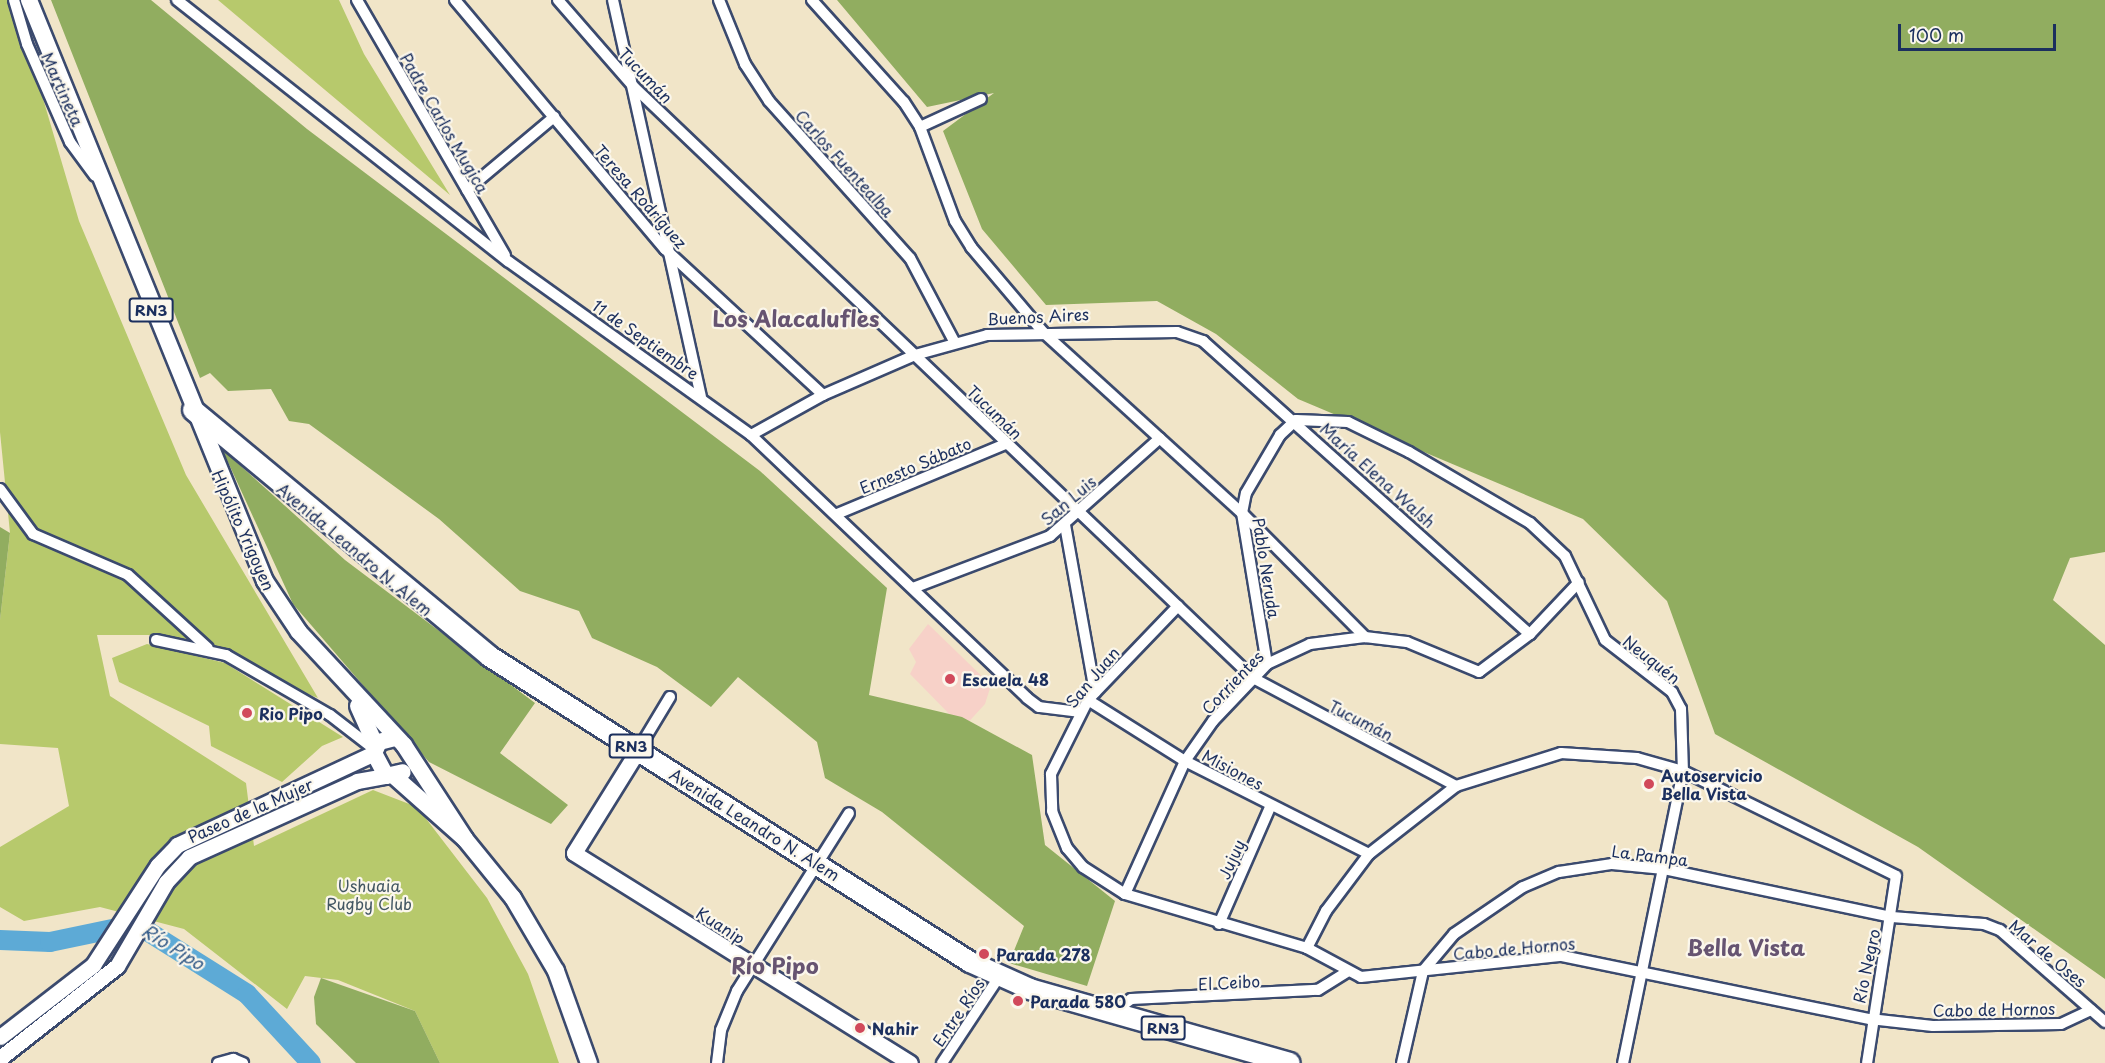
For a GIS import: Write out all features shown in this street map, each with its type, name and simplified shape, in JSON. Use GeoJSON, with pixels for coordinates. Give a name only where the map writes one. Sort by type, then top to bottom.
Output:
{"type":"FeatureCollection","features":[{"type":"Feature","properties":{"kind":"highway","name":"Avenida Leandro N. Alem"},"geometry":{"type":"LineString","coordinates":[[194,410],[456,633],[999,977],[1112,1014],[1290,1063]]}},
{"type":"Feature","properties":{"kind":"main road","name":"RN3"},"geometry":{"type":"LineString","coordinates":[[29,0],[100,184],[194,410]]}},
{"type":"Feature","properties":{"kind":"main road","name":"Hipólito Yrigoyen"},"geometry":{"type":"LineString","coordinates":[[194,410],[265,581],[299,632],[354,697],[395,738],[411,760]]}},
{"type":"Feature","properties":{"kind":"main road","name":"Hipólito Yrigoyen"},"geometry":{"type":"LineString","coordinates":[[354,697],[374,749],[390,776]]}},
{"type":"Feature","properties":{"kind":"main road"},"geometry":{"type":"LineString","coordinates":[[374,749],[395,738]]}},
{"type":"Feature","properties":{"kind":"main road"},"geometry":{"type":"LineString","coordinates":[[465,839],[390,776],[411,760],[465,839],[536,934],[570,1004],[589,1063]]}},
{"type":"Feature","properties":{"kind":"street","name":"Martineta"},"geometry":{"type":"LineString","coordinates":[[14,0],[27,44],[70,142],[100,184]]}},
{"type":"Feature","properties":{"kind":"street","name":"11 de Septiembre"},"geometry":{"type":"LineString","coordinates":[[177,0],[508,261],[701,396],[751,435],[837,514],[1027,698],[1039,707],[1080,711]]}},
{"type":"Feature","properties":{"kind":"street","name":"Padre Carlos Mugica"},"geometry":{"type":"LineString","coordinates":[[357,0],[508,261]]}},
{"type":"Feature","properties":{"kind":"street","name":"Teresa Rodríguez"},"geometry":{"type":"LineString","coordinates":[[454,0],[665,249],[822,395]]}},
{"type":"Feature","properties":{"kind":"street","name":"Tucumán"},"geometry":{"type":"LineString","coordinates":[[558,0],[634,87],[1005,444],[1080,512],[1253,678],[1456,786]]}},
{"type":"Feature","properties":{"kind":"street"},"geometry":{"type":"LineString","coordinates":[[613,0],[634,87],[665,249],[701,396]]}},
{"type":"Feature","properties":{"kind":"street","name":"Carlos Fuentealba"},"geometry":{"type":"LineString","coordinates":[[719,0],[745,64],[768,101],[910,258],[955,343]]}},
{"type":"Feature","properties":{"kind":"street"},"geometry":{"type":"LineString","coordinates":[[812,0],[920,127],[970,247],[1044,333],[1242,513],[1365,638]]}},
{"type":"Feature","properties":{"kind":"street"},"geometry":{"type":"LineString","coordinates":[[920,127],[981,99]]}},
{"type":"Feature","properties":{"kind":"street"},"geometry":{"type":"LineString","coordinates":[[466,190],[555,117]]}},
{"type":"Feature","properties":{"kind":"street","name":"Buenos Aires"},"geometry":{"type":"LineString","coordinates":[[751,435],[822,395],[915,355],[987,335],[1155,330],[1203,340]]}},
{"type":"Feature","properties":{"kind":"street","name":"María Elena Walsh"},"geometry":{"type":"LineString","coordinates":[[1203,340],[1296,420],[1530,634]]}},
{"type":"Feature","properties":{"kind":"street","name":"Pablo Neruda"},"geometry":{"type":"LineString","coordinates":[[1267,664],[1242,513],[1252,483],[1280,435],[1296,420]]}},
{"type":"Feature","properties":{"kind":"street","name":"Neuquén"},"geometry":{"type":"LineString","coordinates":[[1296,420],[1348,422],[1408,452],[1530,523],[1565,556],[1613,650],[1678,700],[1683,771],[1623,1063]]}},
{"type":"Feature","properties":{"kind":"street","name":"San Luis"},"geometry":{"type":"LineString","coordinates":[[913,588],[1050,536],[1080,512],[1160,438]]}},
{"type":"Feature","properties":{"kind":"street","name":"Ernesto Sábato"},"geometry":{"type":"LineString","coordinates":[[837,514],[1005,444]]}},
{"type":"Feature","properties":{"kind":"street"},"geometry":{"type":"LineString","coordinates":[[0,489],[33,534],[128,575],[208,648],[330,715],[374,749]]}},
{"type":"Feature","properties":{"kind":"street"},"geometry":{"type":"LineString","coordinates":[[1065,525],[1091,696]]}},
{"type":"Feature","properties":{"kind":"street"},"geometry":{"type":"LineString","coordinates":[[1530,634],[1579,582]]}},
{"type":"Feature","properties":{"kind":"street","name":"San Juan"},"geometry":{"type":"LineString","coordinates":[[1125,894],[1083,867],[1067,848],[1052,811],[1051,774],[1080,711],[1091,696],[1178,606]]}},
{"type":"Feature","properties":{"kind":"street","name":"Corrientes"},"geometry":{"type":"LineString","coordinates":[[1125,894],[1185,761],[1267,664],[1310,644],[1365,638],[1407,642],[1467,670],[1489,670],[1530,634]]}},
{"type":"Feature","properties":{"kind":"street"},"geometry":{"type":"LineString","coordinates":[[156,640],[208,648]]}},
{"type":"Feature","properties":{"kind":"street","name":"Misiones"},"geometry":{"type":"LineString","coordinates":[[1091,696],[1185,761],[1270,807],[1369,854]]}},
{"type":"Feature","properties":{"kind":"street"},"geometry":{"type":"LineString","coordinates":[[638,750],[670,697]]}},
{"type":"Feature","properties":{"kind":"street","name":"Paseo de la Mujer"},"geometry":{"type":"LineString","coordinates":[[0,1036],[93,965],[115,937],[158,865],[183,842],[374,749]]}},
{"type":"Feature","properties":{"kind":"street","name":"Kuanip"},"geometry":{"type":"LineString","coordinates":[[638,750],[574,853],[910,1063]]}},
{"type":"Feature","properties":{"kind":"street"},"geometry":{"type":"LineString","coordinates":[[1308,948],[1326,911],[1369,854],[1456,786],[1561,753],[1590,752],[1683,771]]}},
{"type":"Feature","properties":{"kind":"street","name":"Río Negro"},"geometry":{"type":"LineString","coordinates":[[1683,771],[1896,876],[1892,917],[1870,1018],[1867,1063]]}},
{"type":"Feature","properties":{"kind":"street","name":"Paseo de la Mujer"},"geometry":{"type":"LineString","coordinates":[[0,1058],[105,978],[137,938],[153,907],[189,857],[357,781],[390,776]]}},
{"type":"Feature","properties":{"kind":"street","name":"Jujuy"},"geometry":{"type":"LineString","coordinates":[[1219,924],[1270,807]]}},
{"type":"Feature","properties":{"kind":"street"},"geometry":{"type":"LineString","coordinates":[[717,1063],[726,1013],[849,813]]}},
{"type":"Feature","properties":{"kind":"street","name":"La Pampa"},"geometry":{"type":"LineString","coordinates":[[1402,1063],[1423,971],[1454,934],[1532,883],[1584,866],[1664,869],[1892,917]]}},
{"type":"Feature","properties":{"kind":"street","name":"Cabo de Hornos"},"geometry":{"type":"LineString","coordinates":[[1125,894],[1219,924],[1308,948],[1347,972],[1377,977],[1562,956],[1643,970],[1870,1018],[1996,1027],[2061,1024],[2091,1010]]}},
{"type":"Feature","properties":{"kind":"street","name":"Mar de Oses"},"geometry":{"type":"LineString","coordinates":[[1892,917],[1984,924],[2000,930],[2105,1022]]}},
{"type":"Feature","properties":{"kind":"street","name":"El Ceibo"},"geometry":{"type":"LineString","coordinates":[[1112,1014],[1131,999],[1318,990],[1347,972]]}},
{"type":"Feature","properties":{"kind":"street","name":"Entre Ríos"},"geometry":{"type":"LineString","coordinates":[[942,1063],[999,977]]}},
{"type":"Feature","properties":{"kind":"street"},"geometry":{"type":"LineString","coordinates":[[218,1063],[238,1061]]}},
{"type":"Feature","properties":{"kind":"shaded area","name":"Escuela 48"},"geometry":{"type":"Polygon","coordinates":[[[928,624],[991,685],[985,704],[963,728],[910,674],[916,662],[909,649],[928,624]]]}},
{"type":"Feature","properties":{"kind":"green space","name":"Ushuaia Rugby Club"},"geometry":{"type":"Polygon","coordinates":[[[0,0],[14,0],[79,221],[186,475],[318,698],[157,635],[97,635],[110,696],[246,783],[254,846],[373,790],[417,807],[487,898],[528,974],[559,1063],[440,1063],[415,1011],[338,980],[305,976],[287,1009],[184,929],[100,907],[24,921],[0,907],[0,847],[69,806],[58,748],[0,744],[0,620],[10,533],[0,432],[0,0]]]}},
{"type":"Feature","properties":{"kind":"green space"},"geometry":{"type":"Polygon","coordinates":[[[51,0],[151,0],[307,129],[760,471],[887,588],[869,695],[962,717],[1032,755],[1045,845],[1115,901],[1087,986],[1009,963],[1024,926],[882,812],[825,778],[817,742],[738,677],[711,707],[657,667],[592,638],[579,611],[520,591],[439,519],[309,424],[289,421],[271,389],[228,391],[210,373],[200,378],[51,0]]]}},
{"type":"Feature","properties":{"kind":"green space"},"geometry":{"type":"Polygon","coordinates":[[[218,0],[339,0],[364,54],[450,195],[218,0]]]}},
{"type":"Feature","properties":{"kind":"green space"},"geometry":{"type":"Polygon","coordinates":[[[837,0],[2105,0],[2105,552],[2070,558],[2053,600],[2105,645],[2105,979],[1918,847],[1715,734],[1667,601],[1583,519],[1298,399],[1216,334],[1157,301],[1046,305],[982,229],[943,131],[994,93],[927,107],[837,0]]]}},
{"type":"Feature","properties":{"kind":"green space"},"geometry":{"type":"Polygon","coordinates":[[[222,449],[345,560],[535,703],[500,753],[568,805],[551,824],[429,762],[293,604],[222,449]]]}},
{"type":"Feature","properties":{"kind":"green space"},"geometry":{"type":"Polygon","coordinates":[[[0,527],[10,533],[0,620],[0,527]]]}},
{"type":"Feature","properties":{"kind":"green space","name":"Rio Pipo"},"geometry":{"type":"Polygon","coordinates":[[[147,644],[225,663],[343,737],[322,746],[282,782],[211,746],[209,726],[119,682],[112,658],[147,644]]]}},
{"type":"Feature","properties":{"kind":"green space"},"geometry":{"type":"Polygon","coordinates":[[[321,978],[415,1011],[440,1063],[356,1063],[316,1024],[314,997],[321,978]]]}},
{"type":"Feature","properties":{"kind":"waterway","name":"Río Pipo"},"geometry":{"type":"LineString","coordinates":[[0,940],[50,942],[136,924],[247,994],[311,1063]]}},
{"type":"Feature","properties":{"kind":"place","name":"Escuela 48"},"geometry":{"type":"Point","coordinates":[950,679]}},
{"type":"Feature","properties":{"kind":"place","name":"Rio Pipo"},"geometry":{"type":"Point","coordinates":[247,713]}},
{"type":"Feature","properties":{"kind":"place","name":"Autoservicio Bella Vista"},"geometry":{"type":"Point","coordinates":[1649,784]}},
{"type":"Feature","properties":{"kind":"place","name":"Parada 278"},"geometry":{"type":"Point","coordinates":[984,954]}},
{"type":"Feature","properties":{"kind":"place","name":"Parada 580"},"geometry":{"type":"Point","coordinates":[1018,1001]}},
{"type":"Feature","properties":{"kind":"place","name":"Nahir"},"geometry":{"type":"Point","coordinates":[860,1028]}},
{"type":"Feature","properties":{"kind":"district","name":"Los Alacalufles"},"geometry":{"type":"Point","coordinates":[796,318]}},
{"type":"Feature","properties":{"kind":"district","name":"Bella Vista"},"geometry":{"type":"Point","coordinates":[1746,947]}},
{"type":"Feature","properties":{"kind":"district","name":"Río Pipo"},"geometry":{"type":"Point","coordinates":[775,965]}}]}
